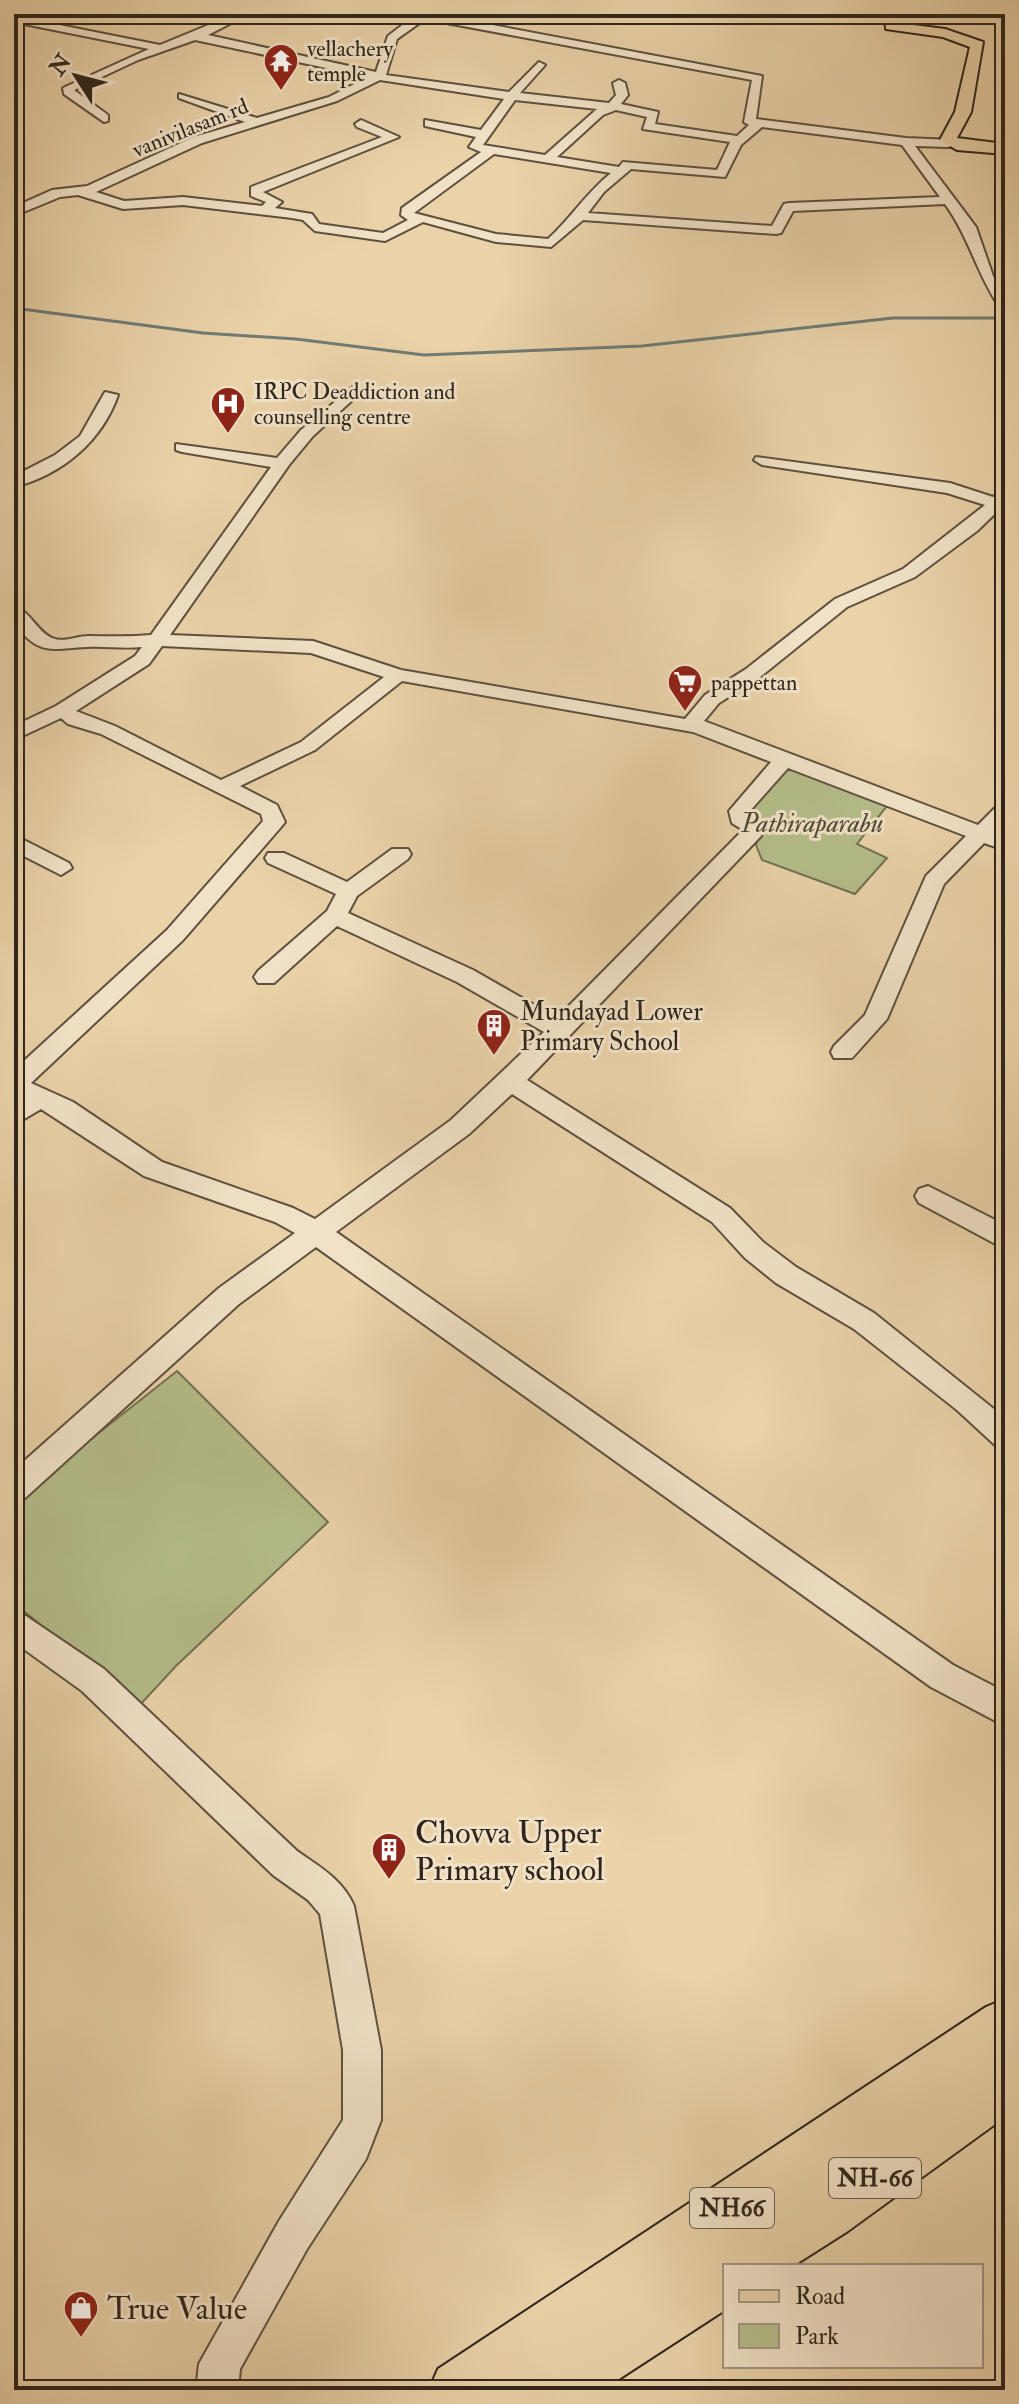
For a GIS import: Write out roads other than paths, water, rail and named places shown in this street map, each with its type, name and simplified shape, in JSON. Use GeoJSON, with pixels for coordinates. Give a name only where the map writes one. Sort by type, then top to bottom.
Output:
{"type":"FeatureCollection","features":[{"type":"Feature","properties":{"kind":"highway","name":"NH66"},"geometry":{"type":"LineString","coordinates":[[459,2390],[1005,2026]]}},
{"type":"Feature","properties":{"kind":"highway","name":"NH-66"},"geometry":{"type":"LineString","coordinates":[[743,2264],[828,2211],[1005,2084]]}},
{"type":"Feature","properties":{"kind":"highway"},"geometry":{"type":"LineString","coordinates":[[548,2390],[723,2277]]}},
{"type":"Feature","properties":{"kind":"main road"},"geometry":{"type":"LineString","coordinates":[[788,14],[806,14]]}},
{"type":"Feature","properties":{"kind":"main road"},"geometry":{"type":"LineString","coordinates":[[892,14],[891,26],[945,33],[978,45],[963,112],[949,143],[1005,149]]}},
{"type":"Feature","properties":{"kind":"street"},"geometry":{"type":"LineString","coordinates":[[104,118],[75,100],[68,92],[69,88],[244,14]]}},
{"type":"Feature","properties":{"kind":"street"},"geometry":{"type":"LineString","coordinates":[[380,76],[392,38],[420,15],[758,78],[750,122],[758,124],[906,142],[949,143]]}},
{"type":"Feature","properties":{"kind":"street"},"geometry":{"type":"LineString","coordinates":[[14,19],[163,48]]}},
{"type":"Feature","properties":{"kind":"street"},"geometry":{"type":"LineString","coordinates":[[194,37],[250,45],[425,86],[614,106],[654,115],[647,126],[739,140]]}},
{"type":"Feature","properties":{"kind":"street"},"geometry":{"type":"LineString","coordinates":[[539,65],[475,147],[622,171]]}},
{"type":"Feature","properties":{"kind":"street","name":"vanivilasam rd"},"geometry":{"type":"LineString","coordinates":[[14,212],[57,193],[82,192],[185,146],[253,121],[337,97],[380,76]]}},
{"type":"Feature","properties":{"kind":"street"},"geometry":{"type":"LineString","coordinates":[[546,160],[599,112],[614,106],[622,95],[619,83]]}},
{"type":"Feature","properties":{"kind":"street"},"geometry":{"type":"LineString","coordinates":[[310,91],[337,97]]}},
{"type":"Feature","properties":{"kind":"street"},"geometry":{"type":"LineString","coordinates":[[183,96],[253,121]]}},
{"type":"Feature","properties":{"kind":"street"},"geometry":{"type":"LineString","coordinates":[[429,123],[485,135]]}},
{"type":"Feature","properties":{"kind":"street"},"geometry":{"type":"LineString","coordinates":[[261,210],[276,202],[256,193],[261,187],[393,137],[361,124]]}},
{"type":"Feature","properties":{"kind":"street"},"geometry":{"type":"LineString","coordinates":[[490,151],[407,211],[416,218],[496,238],[551,243],[580,216],[599,189],[627,165],[721,174],[739,140],[758,124]]}},
{"type":"Feature","properties":{"kind":"street"},"geometry":{"type":"LineString","coordinates":[[906,142],[969,227],[986,276],[1005,305]]}},
{"type":"Feature","properties":{"kind":"street"},"geometry":{"type":"LineString","coordinates":[[82,192],[123,205],[183,201],[261,210],[307,217],[315,227],[381,237],[389,236],[416,218]]}},
{"type":"Feature","properties":{"kind":"street"},"geometry":{"type":"LineString","coordinates":[[580,216],[776,230],[789,207],[950,200]]}},
{"type":"Feature","properties":{"kind":"street"},"geometry":{"type":"LineString","coordinates":[[14,734],[63,710],[131,668],[151,649],[241,526],[281,465],[307,433],[354,391]]}},
{"type":"Feature","properties":{"kind":"street"},"geometry":{"type":"LineString","coordinates":[[14,482],[82,446],[100,424],[110,395]]}},
{"type":"Feature","properties":{"kind":"street"},"geometry":{"type":"LineString","coordinates":[[182,447],[262,458],[281,465]]}},
{"type":"Feature","properties":{"kind":"street"},"geometry":{"type":"LineString","coordinates":[[762,460],[950,488],[1000,499]]}},
{"type":"Feature","properties":{"kind":"street"},"geometry":{"type":"LineString","coordinates":[[697,727],[695,716],[712,699],[753,673],[841,603],[909,573],[971,527],[1000,499]]}},
{"type":"Feature","properties":{"kind":"street"},"geometry":{"type":"LineString","coordinates":[[14,612],[22,636],[63,646],[86,641],[114,644],[155,640],[313,647],[398,675],[697,727],[1005,843]]}},
{"type":"Feature","properties":{"kind":"street"},"geometry":{"type":"LineString","coordinates":[[224,786],[308,746],[398,675]]}},
{"type":"Feature","properties":{"kind":"street"},"geometry":{"type":"LineString","coordinates":[[63,710],[75,720],[108,730],[181,765],[205,781],[224,786],[270,810],[274,822],[175,935],[14,1084],[84,1122],[153,1169],[284,1215],[314,1231],[942,1676],[1005,1710]]}},
{"type":"Feature","properties":{"kind":"street"},"geometry":{"type":"LineString","coordinates":[[15,1487],[229,1296],[460,1127],[510,1081],[754,831],[754,827],[739,818],[739,811],[786,758]]}},
{"type":"Feature","properties":{"kind":"street"},"geometry":{"type":"LineString","coordinates":[[843,1052],[875,1019],[934,881],[1005,810]]}},
{"type":"Feature","properties":{"kind":"street"},"geometry":{"type":"LineString","coordinates":[[14,842],[61,868]]}},
{"type":"Feature","properties":{"kind":"street"},"geometry":{"type":"LineString","coordinates":[[266,977],[335,916],[349,891],[400,854]]}},
{"type":"Feature","properties":{"kind":"street"},"geometry":{"type":"LineString","coordinates":[[276,858],[349,891]]}},
{"type":"Feature","properties":{"kind":"street"},"geometry":{"type":"LineString","coordinates":[[335,916],[465,976],[559,1030]]}},
{"type":"Feature","properties":{"kind":"street"},"geometry":{"type":"LineString","coordinates":[[510,1081],[721,1215],[754,1250],[786,1275],[864,1321],[967,1401],[1005,1436]]}},
{"type":"Feature","properties":{"kind":"street"},"geometry":{"type":"LineString","coordinates":[[14,1116],[39,1097]]}},
{"type":"Feature","properties":{"kind":"street"},"geometry":{"type":"LineString","coordinates":[[928,1196],[1005,1238]]}},
{"type":"Feature","properties":{"kind":"street"},"geometry":{"type":"LineString","coordinates":[[14,1623],[93,1680],[285,1863],[320,1888],[336,1906],[362,2050],[362,2120],[352,2145],[293,2235],[220,2364],[217,2390]]}},
{"type":"Feature","properties":{"kind":"waterway"},"geometry":{"type":"LineString","coordinates":[[14,308],[203,333],[296,339],[424,355],[642,346],[893,318],[1003,318]]}},
{"type":"Feature","properties":{"kind":"place","name":"vellachery temple"},"geometry":{"type":"Point","coordinates":[281,92]}},
{"type":"Feature","properties":{"kind":"place","name":"IRPC Deaddiction and counselling centre"},"geometry":{"type":"Point","coordinates":[228,435]}},
{"type":"Feature","properties":{"kind":"place","name":"pappettan"},"geometry":{"type":"Point","coordinates":[685,713]}},
{"type":"Feature","properties":{"kind":"place","name":"Mundayad Lower Primary School"},"geometry":{"type":"Point","coordinates":[494,1057]}},
{"type":"Feature","properties":{"kind":"place","name":"Chovva Upper Primary school"},"geometry":{"type":"Point","coordinates":[389,1881]}},
{"type":"Feature","properties":{"kind":"place","name":"True Value"},"geometry":{"type":"Point","coordinates":[81,2339]}},
{"type":"Feature","properties":{"kind":"park label","name":"Pathiraparabu"},"geometry":{"type":"Point","coordinates":[812,823]}}]}
